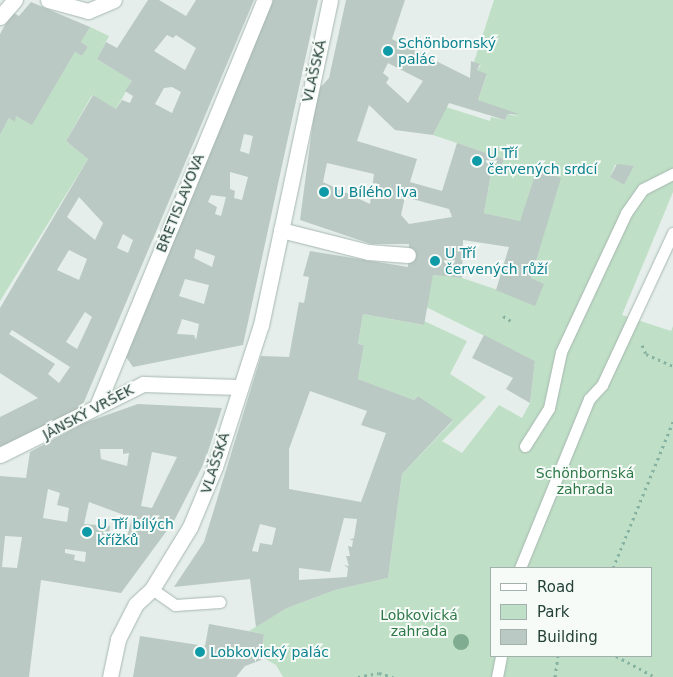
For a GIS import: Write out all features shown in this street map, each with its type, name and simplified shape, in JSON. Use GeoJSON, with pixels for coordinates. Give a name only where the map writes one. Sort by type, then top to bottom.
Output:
{"type":"FeatureCollection","features":[{"type":"Feature","properties":{"kind":"street"},"geometry":{"type":"LineString","coordinates":[[0,17],[15,0]]}},
{"type":"Feature","properties":{"kind":"street"},"geometry":{"type":"LineString","coordinates":[[48,0],[88,11],[114,0]]}},
{"type":"Feature","properties":{"kind":"street","name":"BŘETISLAVOVA"},"geometry":{"type":"LineString","coordinates":[[97,406],[264,0]]}},
{"type":"Feature","properties":{"kind":"street","name":"VLAŠSKÁ"},"geometry":{"type":"LineString","coordinates":[[110,677],[118,639],[136,604],[152,589],[204,498],[261,324],[330,0]]}},
{"type":"Feature","properties":{"kind":"street"},"geometry":{"type":"LineString","coordinates":[[281,230],[368,252],[408,255]]}},
{"type":"Feature","properties":{"kind":"street","name":"JÁNSKÝ VRŠEK"},"geometry":{"type":"LineString","coordinates":[[0,456],[143,384],[239,387]]}},
{"type":"Feature","properties":{"kind":"lane"},"geometry":{"type":"LineString","coordinates":[[525,446],[549,408],[561,352],[626,213],[643,189],[673,174]]}},
{"type":"Feature","properties":{"kind":"lane"},"geometry":{"type":"LineString","coordinates":[[520,567],[589,399],[602,385],[673,233]]}},
{"type":"Feature","properties":{"kind":"lane"},"geometry":{"type":"LineString","coordinates":[[152,589],[175,605],[220,602]]}},
{"type":"Feature","properties":{"kind":"lane"},"geometry":{"type":"LineString","coordinates":[[497,677],[501,657]]}},
{"type":"Feature","properties":{"kind":"path"},"geometry":{"type":"LineString","coordinates":[[503,316],[511,321]]}},
{"type":"Feature","properties":{"kind":"path"},"geometry":{"type":"LineString","coordinates":[[666,363],[673,366]]}},
{"type":"Feature","properties":{"kind":"path"},"geometry":{"type":"LineString","coordinates":[[613,567],[673,422]]}},
{"type":"Feature","properties":{"kind":"path"},"geometry":{"type":"LineString","coordinates":[[554,677],[558,657]]}},
{"type":"Feature","properties":{"kind":"path"},"geometry":{"type":"LineString","coordinates":[[618,657],[655,677]]}},
{"type":"Feature","properties":{"kind":"path"},"geometry":{"type":"LineString","coordinates":[[358,677],[379,674],[393,677]]}},
{"type":"Feature","properties":{"kind":"green space"},"geometry":{"type":"Polygon","coordinates":[[[494,0],[673,0],[673,192],[622,315],[671,331],[673,326],[673,677],[283,677],[276,665],[262,657],[264,634],[249,631],[287,608],[335,590],[388,578],[402,474],[453,421],[418,396],[414,400],[358,379],[364,345],[358,344],[363,314],[423,325],[424,321],[467,341],[450,374],[486,397],[442,441],[462,453],[499,405],[522,418],[530,403],[535,361],[426,307],[433,275],[462,278],[522,298],[543,284],[531,278],[560,178],[537,170],[520,221],[484,213],[493,162],[502,165],[504,159],[433,135],[446,107],[490,121],[491,117],[505,120],[508,114],[519,117],[478,100],[487,75],[477,70],[481,65],[474,62],[494,0]],[[615,165],[610,177],[624,185],[634,166],[615,165]]]}},
{"type":"Feature","properties":{"kind":"green space"},"geometry":{"type":"Polygon","coordinates":[[[90,27],[109,36],[97,59],[132,81],[116,109],[92,95],[66,141],[88,159],[0,301],[0,135],[9,118],[14,121],[16,116],[32,124],[75,52],[82,56],[88,47],[81,42],[90,27]]]}},
{"type":"Feature","properties":{"kind":"building"},"geometry":{"type":"Polygon","coordinates":[[[148,0],[159,0],[186,16],[196,0],[254,0],[81,409],[0,447],[0,417],[38,398],[0,373],[0,308],[88,159],[66,141],[93,95],[116,109],[122,100],[130,103],[133,96],[125,91],[132,81],[97,59],[106,42],[117,48],[148,0]],[[167,35],[154,51],[185,70],[196,48],[176,35],[173,38],[167,35]],[[172,87],[164,88],[155,104],[172,113],[181,92],[172,87]],[[79,197],[67,217],[95,240],[103,223],[79,197]],[[123,234],[117,248],[128,253],[133,240],[123,234]],[[69,250],[57,270],[79,280],[87,259],[69,250]],[[85,312],[66,342],[77,349],[92,317],[85,312]],[[12,330],[9,334],[55,364],[48,374],[59,383],[70,367],[12,330]]]}},
{"type":"Feature","properties":{"kind":"building"},"geometry":{"type":"Polygon","coordinates":[[[272,0],[318,0],[243,345],[133,367],[126,357],[147,301],[272,0]],[[244,134],[240,151],[249,154],[253,136],[244,134]],[[230,172],[230,189],[235,191],[234,198],[242,200],[248,177],[230,172]],[[211,195],[208,202],[217,207],[215,214],[221,216],[226,197],[211,195]],[[196,249],[194,258],[212,267],[215,256],[196,249]],[[185,279],[179,296],[204,304],[209,285],[185,279]],[[182,319],[177,334],[194,335],[196,340],[199,324],[182,319]]]}},
{"type":"Feature","properties":{"kind":"building"},"geometry":{"type":"Polygon","coordinates":[[[346,0],[405,0],[392,39],[470,78],[471,61],[480,64],[477,70],[487,74],[478,100],[519,114],[508,114],[505,120],[449,103],[433,135],[395,130],[369,105],[357,141],[417,159],[410,182],[442,191],[457,143],[504,159],[502,165],[493,162],[484,213],[520,221],[537,169],[561,178],[531,278],[544,284],[535,306],[496,290],[509,247],[463,240],[462,278],[433,275],[424,325],[363,314],[358,344],[364,345],[358,379],[414,400],[418,396],[453,420],[402,474],[388,578],[335,590],[287,608],[256,627],[250,579],[174,587],[204,542],[261,356],[289,357],[299,302],[304,303],[309,277],[303,276],[310,251],[408,267],[409,244],[371,244],[300,220],[317,91],[329,78],[346,0]],[[388,63],[383,73],[389,78],[386,83],[408,103],[423,81],[388,63]],[[327,163],[323,182],[370,204],[374,174],[327,163]],[[405,197],[401,215],[409,224],[452,217],[449,209],[405,197]],[[310,391],[289,449],[289,489],[361,502],[386,433],[361,425],[367,411],[310,391]],[[344,518],[330,572],[299,568],[299,580],[347,577],[348,568],[344,565],[349,566],[346,556],[350,556],[348,546],[352,547],[353,540],[349,540],[354,538],[357,519],[344,518]],[[260,524],[252,551],[258,552],[260,543],[272,545],[276,528],[260,524]]]}},
{"type":"Feature","properties":{"kind":"building"},"geometry":{"type":"Polygon","coordinates":[[[31,2],[90,27],[81,42],[88,47],[82,56],[75,52],[32,125],[16,116],[15,122],[9,118],[0,135],[0,34],[12,12],[19,16],[31,2]]]}},
{"type":"Feature","properties":{"kind":"building"},"geometry":{"type":"Polygon","coordinates":[[[617,164],[634,166],[624,185],[610,177],[617,164]]]}},
{"type":"Feature","properties":{"kind":"building"},"geometry":{"type":"Polygon","coordinates":[[[484,335],[535,361],[530,403],[506,389],[513,378],[472,358],[484,335]]]}},
{"type":"Feature","properties":{"kind":"building"},"geometry":{"type":"Polygon","coordinates":[[[138,404],[222,408],[205,461],[174,521],[121,593],[41,580],[29,677],[0,677],[0,476],[26,478],[30,452],[84,423],[138,404]],[[100,449],[101,459],[127,466],[129,453],[123,454],[123,449],[100,449]],[[152,452],[141,506],[152,508],[177,457],[152,452]],[[48,489],[43,518],[67,522],[69,508],[57,505],[60,493],[48,489]],[[89,502],[84,524],[110,526],[108,543],[125,545],[132,518],[89,502]],[[5,536],[2,567],[17,568],[22,537],[5,536]],[[65,549],[65,553],[75,555],[74,560],[85,562],[86,552],[65,549]]]}},
{"type":"Feature","properties":{"kind":"building","name":"Lobkovický palác"},"geometry":{"type":"Polygon","coordinates":[[[209,624],[264,634],[261,660],[245,666],[236,677],[133,677],[140,636],[205,646],[209,624]]]}},
{"type":"Feature","properties":{"kind":"place","name":"Schönbornský palác"},"geometry":{"type":"Point","coordinates":[388,51]}},
{"type":"Feature","properties":{"kind":"place","name":"U Tří červených srdcí"},"geometry":{"type":"Point","coordinates":[477,161]}},
{"type":"Feature","properties":{"kind":"place","name":"U Bílého lva"},"geometry":{"type":"Point","coordinates":[324,192]}},
{"type":"Feature","properties":{"kind":"place","name":"U Tří červených růží"},"geometry":{"type":"Point","coordinates":[435,261]}},
{"type":"Feature","properties":{"kind":"place","name":"U Tří bílých křížků"},"geometry":{"type":"Point","coordinates":[87,532]}},
{"type":"Feature","properties":{"kind":"place","name":"Lobkovický palác"},"geometry":{"type":"Point","coordinates":[200,652]}},
{"type":"Feature","properties":{"kind":"park label","name":"Schönbornská zahrada"},"geometry":{"type":"Point","coordinates":[585,482]}},
{"type":"Feature","properties":{"kind":"park label","name":"Lobkovická zahrada"},"geometry":{"type":"Point","coordinates":[419,624]}}]}
